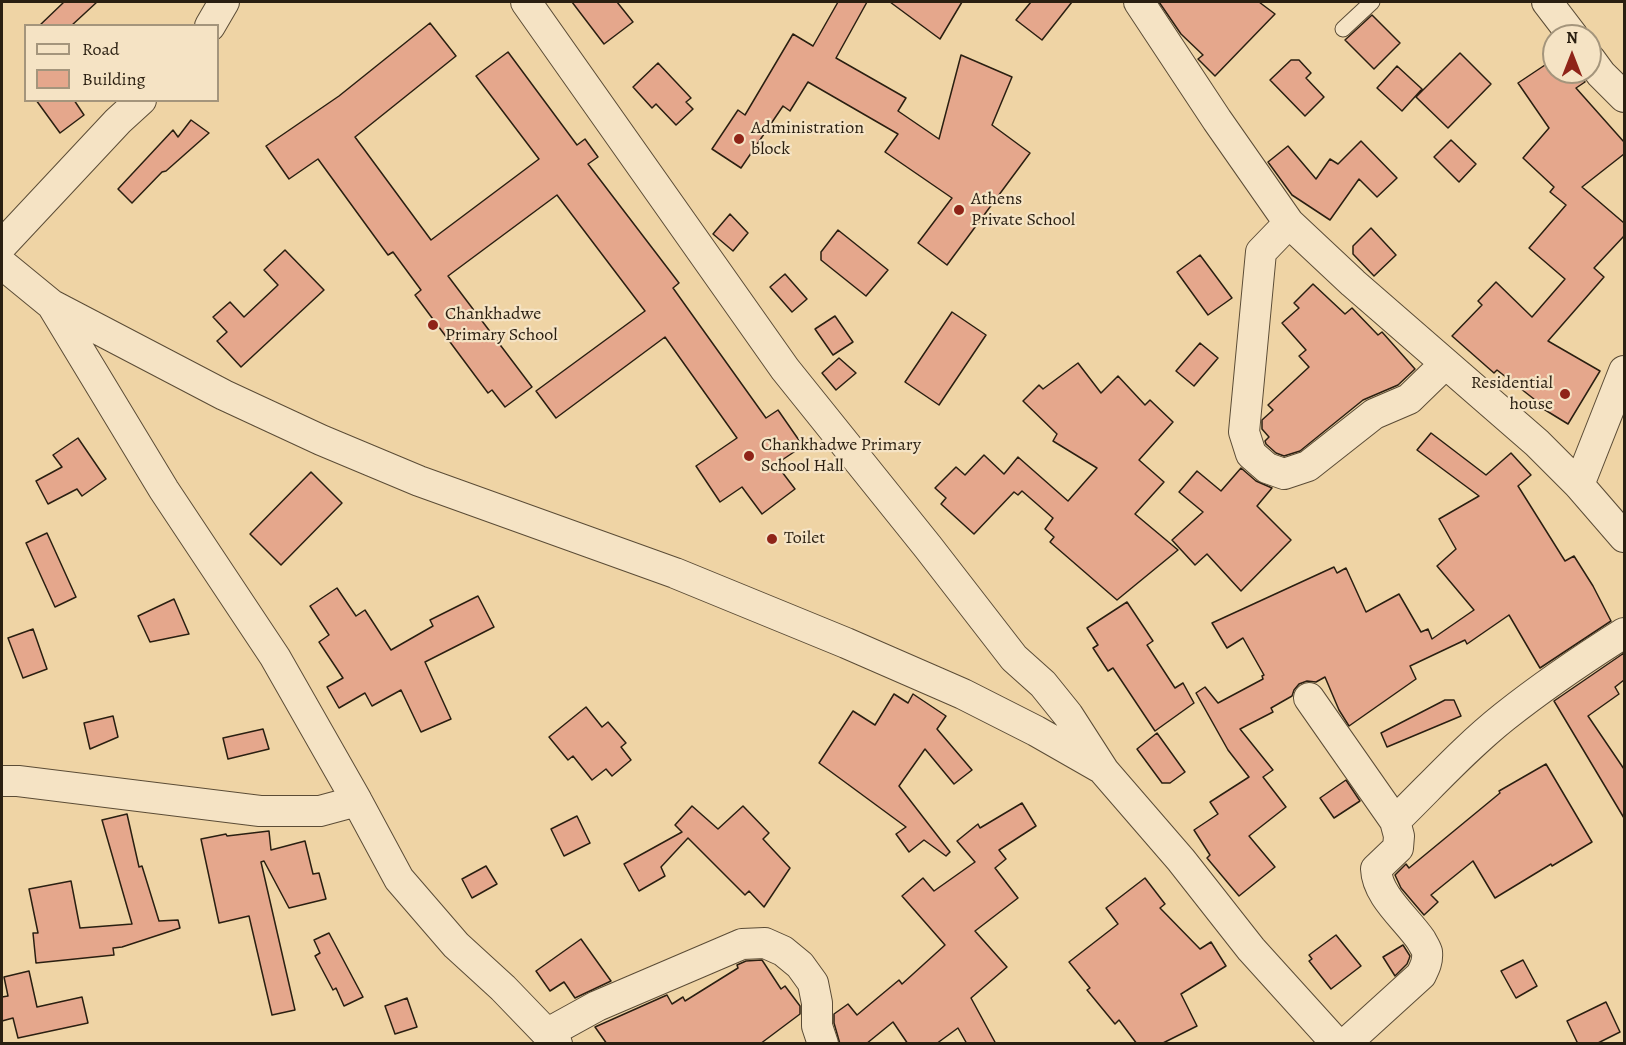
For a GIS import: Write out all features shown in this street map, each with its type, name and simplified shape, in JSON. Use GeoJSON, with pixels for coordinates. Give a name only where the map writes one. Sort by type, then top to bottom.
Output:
{"type":"FeatureCollection","features":[{"type":"Feature","properties":{"kind":"street"},"geometry":{"type":"LineString","coordinates":[[211,24],[224,2]]}},
{"type":"Feature","properties":{"kind":"street"},"geometry":{"type":"LineString","coordinates":[[526,2],[785,369],[1014,658],[1043,684],[1068,715],[1104,771],[1182,860],[1251,949],[1338,1044]]}},
{"type":"Feature","properties":{"kind":"street"},"geometry":{"type":"LineString","coordinates":[[1139,2],[1289,223],[1353,283],[1537,443],[1579,485],[1624,537]]}},
{"type":"Feature","properties":{"kind":"street"},"geometry":{"type":"LineString","coordinates":[[1547,2],[1564,24]]}},
{"type":"Feature","properties":{"kind":"street"},"geometry":{"type":"LineString","coordinates":[[1602,75],[1624,97]]}},
{"type":"Feature","properties":{"kind":"street"},"geometry":{"type":"LineString","coordinates":[[2,245],[118,121],[139,102]]}},
{"type":"Feature","properties":{"kind":"street"},"geometry":{"type":"LineString","coordinates":[[1289,223],[1260,252],[1244,432],[1251,454],[1266,468],[1284,474],[1308,466],[1374,414],[1409,399],[1445,364]]}},
{"type":"Feature","properties":{"kind":"street"},"geometry":{"type":"LineString","coordinates":[[2,264],[52,305],[224,395],[321,440],[419,481],[675,573],[846,643],[963,694],[1036,731],[1104,771]]}},
{"type":"Feature","properties":{"kind":"street"},"geometry":{"type":"LineString","coordinates":[[52,305],[164,490],[275,657],[399,879],[456,945],[503,988],[552,1038],[597,1006],[742,944],[765,943],[783,951],[800,965],[813,983],[817,1026],[823,1044]]}},
{"type":"Feature","properties":{"kind":"street"},"geometry":{"type":"LineString","coordinates":[[1579,485],[1624,372]]}},
{"type":"Feature","properties":{"kind":"street"},"geometry":{"type":"LineString","coordinates":[[1395,821],[1504,717],[1581,660],[1624,633]]}},
{"type":"Feature","properties":{"kind":"street"},"geometry":{"type":"LineString","coordinates":[[1309,698],[1395,821],[1399,836],[1398,848],[1376,868],[1376,877],[1389,900],[1415,931],[1427,950],[1427,963],[1421,975],[1345,1044]]}},
{"type":"Feature","properties":{"kind":"street"},"geometry":{"type":"LineString","coordinates":[[2,781],[260,810],[320,811],[357,801]]}},
{"type":"Feature","properties":{"kind":"lane"},"geometry":{"type":"LineString","coordinates":[[1342,29],[1372,2]]}},
{"type":"Feature","properties":{"kind":"building"},"geometry":{"type":"Polygon","coordinates":[[[64,2],[97,2],[73,24],[41,24],[64,2]]]}},
{"type":"Feature","properties":{"kind":"building"},"geometry":{"type":"Polygon","coordinates":[[[572,2],[617,2],[633,22],[604,44],[572,2]]]}},
{"type":"Feature","properties":{"kind":"building"},"geometry":{"type":"Polygon","coordinates":[[[838,2],[867,2],[836,58],[906,98],[898,111],[939,139],[961,55],[1012,77],[992,125],[1030,153],[947,265],[918,243],[952,198],[885,152],[898,134],[808,82],[790,111],[783,106],[741,168],[712,149],[738,110],[745,115],[793,34],[813,46],[838,2]]]}},
{"type":"Feature","properties":{"kind":"building"},"geometry":{"type":"Polygon","coordinates":[[[890,2],[962,2],[940,39],[890,2]]]}},
{"type":"Feature","properties":{"kind":"building"},"geometry":{"type":"Polygon","coordinates":[[[1031,2],[1072,2],[1042,40],[1016,20],[1031,2]]]}},
{"type":"Feature","properties":{"kind":"building"},"geometry":{"type":"Polygon","coordinates":[[[1159,2],[1259,2],[1275,14],[1215,76],[1198,59],[1203,55],[1181,34],[1159,2]]]}},
{"type":"Feature","properties":{"kind":"building"},"geometry":{"type":"Polygon","coordinates":[[[1372,15],[1400,43],[1374,69],[1345,40],[1372,15]]]}},
{"type":"Feature","properties":{"kind":"building"},"geometry":{"type":"Polygon","coordinates":[[[430,23],[456,56],[355,137],[431,240],[539,159],[476,76],[508,52],[577,145],[585,139],[598,157],[588,164],[679,283],[673,288],[766,418],[778,410],[803,446],[776,464],[795,489],[762,514],[742,487],[720,502],[696,466],[737,438],[665,337],[556,418],[536,391],[645,311],[557,195],[448,276],[532,387],[505,407],[492,390],[488,393],[415,295],[421,290],[393,252],[388,255],[318,159],[289,179],[266,146],[339,96],[430,23]]]}},
{"type":"Feature","properties":{"kind":"building"},"geometry":{"type":"Polygon","coordinates":[[[1460,53],[1491,84],[1448,128],[1416,97],[1460,53]]]}},
{"type":"Feature","properties":{"kind":"building"},"geometry":{"type":"Polygon","coordinates":[[[1291,60],[1299,60],[1311,73],[1306,78],[1324,97],[1305,116],[1270,80],[1291,60]]]}},
{"type":"Feature","properties":{"kind":"building"},"geometry":{"type":"Polygon","coordinates":[[[658,63],[691,98],[686,102],[693,109],[676,125],[656,104],[652,108],[633,87],[658,63]]]}},
{"type":"Feature","properties":{"kind":"building"},"geometry":{"type":"Polygon","coordinates":[[[1397,66],[1422,89],[1402,111],[1377,88],[1397,66]]]}},
{"type":"Feature","properties":{"kind":"building"},"geometry":{"type":"Polygon","coordinates":[[[1542,67],[1542,84],[1582,84],[1576,88],[1624,142],[1624,154],[1582,187],[1624,223],[1624,236],[1594,268],[1604,277],[1548,341],[1600,371],[1568,424],[1537,405],[1539,403],[1497,370],[1494,373],[1452,336],[1482,305],[1478,301],[1496,282],[1532,317],[1565,279],[1529,248],[1566,205],[1550,192],[1554,187],[1523,158],[1549,128],[1518,83],[1542,67]]]}},
{"type":"Feature","properties":{"kind":"building"},"geometry":{"type":"Polygon","coordinates":[[[37,102],[75,102],[84,115],[60,133],[37,102]]]}},
{"type":"Feature","properties":{"kind":"building"},"geometry":{"type":"Polygon","coordinates":[[[191,120],[209,133],[162,172],[132,203],[118,189],[173,130],[178,137],[191,120]]]}},
{"type":"Feature","properties":{"kind":"building"},"geometry":{"type":"Polygon","coordinates":[[[1451,140],[1476,164],[1459,182],[1434,157],[1451,140]]]}},
{"type":"Feature","properties":{"kind":"building"},"geometry":{"type":"Polygon","coordinates":[[[1361,141],[1397,178],[1377,197],[1359,179],[1330,220],[1292,195],[1268,162],[1288,146],[1316,179],[1330,159],[1338,164],[1361,141]]]}},
{"type":"Feature","properties":{"kind":"building"},"geometry":{"type":"Polygon","coordinates":[[[730,214],[748,233],[733,251],[713,234],[730,214]]]}},
{"type":"Feature","properties":{"kind":"building"},"geometry":{"type":"Polygon","coordinates":[[[1371,228],[1396,255],[1374,276],[1353,254],[1353,246],[1371,228]]]}},
{"type":"Feature","properties":{"kind":"building"},"geometry":{"type":"Polygon","coordinates":[[[838,230],[888,270],[866,296],[821,260],[821,252],[838,230]]]}},
{"type":"Feature","properties":{"kind":"building"},"geometry":{"type":"Polygon","coordinates":[[[285,250],[324,290],[241,367],[217,341],[227,332],[213,317],[230,302],[244,317],[278,285],[264,270],[285,250]]]}},
{"type":"Feature","properties":{"kind":"building"},"geometry":{"type":"Polygon","coordinates":[[[1200,255],[1232,298],[1208,315],[1177,272],[1200,255]]]}},
{"type":"Feature","properties":{"kind":"building"},"geometry":{"type":"Polygon","coordinates":[[[785,274],[807,299],[792,312],[770,287],[785,274]]]}},
{"type":"Feature","properties":{"kind":"building"},"geometry":{"type":"Polygon","coordinates":[[[1313,284],[1345,314],[1352,308],[1378,335],[1382,332],[1415,369],[1398,385],[1363,400],[1300,451],[1284,456],[1276,453],[1266,444],[1265,441],[1269,437],[1262,429],[1262,420],[1273,410],[1268,405],[1309,367],[1299,356],[1306,350],[1282,323],[1299,308],[1294,303],[1313,284]]]}},
{"type":"Feature","properties":{"kind":"building"},"geometry":{"type":"Polygon","coordinates":[[[952,312],[986,335],[939,405],[905,382],[952,312]]]}},
{"type":"Feature","properties":{"kind":"building"},"geometry":{"type":"Polygon","coordinates":[[[835,316],[853,342],[833,355],[815,329],[835,316]]]}},
{"type":"Feature","properties":{"kind":"building"},"geometry":{"type":"Polygon","coordinates":[[[1200,343],[1218,358],[1194,386],[1176,371],[1200,343]]]}},
{"type":"Feature","properties":{"kind":"building"},"geometry":{"type":"Polygon","coordinates":[[[839,358],[856,373],[836,390],[822,373],[839,358]]]}},
{"type":"Feature","properties":{"kind":"building"},"geometry":{"type":"Polygon","coordinates":[[[1078,363],[1101,393],[1118,376],[1145,405],[1150,400],[1173,422],[1139,460],[1164,482],[1135,514],[1178,550],[1117,600],[1050,542],[1054,537],[1045,529],[1053,518],[1022,491],[1018,495],[1014,492],[974,534],[941,504],[946,498],[935,488],[956,467],[965,475],[984,455],[1004,474],[1018,457],[1068,501],[1097,468],[1053,441],[1057,434],[1023,401],[1039,385],[1043,389],[1078,363]]]}},
{"type":"Feature","properties":{"kind":"building"},"geometry":{"type":"Polygon","coordinates":[[[1431,433],[1486,475],[1511,453],[1531,475],[1518,486],[1565,561],[1574,556],[1611,621],[1540,668],[1509,615],[1467,644],[1465,640],[1410,666],[1416,679],[1349,726],[1339,710],[1325,677],[1316,682],[1307,681],[1299,684],[1292,696],[1271,708],[1273,712],[1240,729],[1273,770],[1263,777],[1286,807],[1249,836],[1275,867],[1239,896],[1207,858],[1210,855],[1194,830],[1218,814],[1210,802],[1249,777],[1228,750],[1196,693],[1205,687],[1218,703],[1263,679],[1264,675],[1243,638],[1227,648],[1212,623],[1334,567],[1337,573],[1346,568],[1366,612],[1399,594],[1421,632],[1428,629],[1432,639],[1474,610],[1437,566],[1456,549],[1439,519],[1479,496],[1417,450],[1431,433]]]}},
{"type":"Feature","properties":{"kind":"building"},"geometry":{"type":"Polygon","coordinates":[[[78,438],[106,479],[82,496],[77,489],[48,504],[36,481],[62,467],[53,455],[78,438]]]}},
{"type":"Feature","properties":{"kind":"building"},"geometry":{"type":"Polygon","coordinates":[[[1241,468],[1256,481],[1272,488],[1257,506],[1291,540],[1241,591],[1207,554],[1195,565],[1172,540],[1203,512],[1179,492],[1197,471],[1221,491],[1241,468]]]}},
{"type":"Feature","properties":{"kind":"building"},"geometry":{"type":"Polygon","coordinates":[[[311,472],[342,503],[281,565],[250,534],[311,472]]]}},
{"type":"Feature","properties":{"kind":"building"},"geometry":{"type":"Polygon","coordinates":[[[47,533],[76,597],[55,607],[26,543],[47,533]]]}},
{"type":"Feature","properties":{"kind":"building"},"geometry":{"type":"Polygon","coordinates":[[[337,588],[356,616],[365,610],[391,650],[433,626],[430,620],[478,596],[494,627],[425,662],[451,719],[421,732],[401,690],[372,706],[365,693],[339,708],[327,687],[343,678],[319,642],[329,635],[310,606],[337,588]]]}},
{"type":"Feature","properties":{"kind":"building"},"geometry":{"type":"Polygon","coordinates":[[[174,599],[189,634],[150,642],[138,616],[174,599]]]}},
{"type":"Feature","properties":{"kind":"building"},"geometry":{"type":"Polygon","coordinates":[[[1127,602],[1153,641],[1147,645],[1175,688],[1183,683],[1194,703],[1155,731],[1113,668],[1108,671],[1093,648],[1098,645],[1087,628],[1127,602]]]}},
{"type":"Feature","properties":{"kind":"building"},"geometry":{"type":"Polygon","coordinates":[[[33,629],[47,669],[23,678],[8,638],[33,629]]]}},
{"type":"Feature","properties":{"kind":"building"},"geometry":{"type":"Polygon","coordinates":[[[1624,653],[1624,680],[1615,687],[1619,694],[1588,716],[1624,769],[1624,818],[1554,701],[1624,653]]]}},
{"type":"Feature","properties":{"kind":"building"},"geometry":{"type":"Polygon","coordinates":[[[894,694],[908,703],[913,694],[946,716],[937,729],[972,770],[954,784],[925,749],[899,786],[950,852],[946,856],[924,840],[909,852],[896,834],[906,827],[819,763],[853,711],[875,725],[894,694]]]}},
{"type":"Feature","properties":{"kind":"building"},"geometry":{"type":"Polygon","coordinates":[[[1445,700],[1454,700],[1461,716],[1387,747],[1381,733],[1445,700]]]}},
{"type":"Feature","properties":{"kind":"building"},"geometry":{"type":"Polygon","coordinates":[[[586,707],[602,727],[608,722],[626,743],[621,747],[631,760],[612,776],[606,769],[592,780],[573,756],[568,760],[549,737],[586,707]]]}},
{"type":"Feature","properties":{"kind":"building"},"geometry":{"type":"Polygon","coordinates":[[[113,716],[118,737],[90,749],[84,723],[113,716]]]}},
{"type":"Feature","properties":{"kind":"building"},"geometry":{"type":"Polygon","coordinates":[[[263,729],[269,749],[228,759],[223,738],[263,729]]]}},
{"type":"Feature","properties":{"kind":"building"},"geometry":{"type":"Polygon","coordinates":[[[1157,733],[1185,772],[1170,783],[1162,783],[1137,749],[1157,733]]]}},
{"type":"Feature","properties":{"kind":"building"},"geometry":{"type":"Polygon","coordinates":[[[1546,764],[1592,842],[1495,898],[1473,861],[1431,895],[1438,902],[1424,915],[1401,888],[1395,875],[1406,864],[1409,868],[1500,793],[1499,791],[1546,764]]]}},
{"type":"Feature","properties":{"kind":"building"},"geometry":{"type":"Polygon","coordinates":[[[1346,780],[1360,801],[1334,818],[1320,798],[1346,780]]]}},
{"type":"Feature","properties":{"kind":"building"},"geometry":{"type":"Polygon","coordinates":[[[1022,803],[1036,826],[999,850],[1006,859],[995,868],[1018,898],[975,931],[1007,967],[971,998],[996,1044],[967,1044],[958,1028],[936,1044],[908,1044],[893,1022],[866,1044],[840,1044],[834,1014],[848,1004],[857,1015],[899,980],[902,984],[945,945],[902,896],[923,878],[934,891],[975,862],[957,841],[978,824],[980,828],[1022,803]]]}},
{"type":"Feature","properties":{"kind":"building"},"geometry":{"type":"Polygon","coordinates":[[[692,806],[718,829],[743,806],[769,833],[763,839],[790,868],[764,907],[749,891],[745,895],[688,838],[661,867],[665,876],[639,891],[624,864],[682,832],[675,825],[692,806]]]}},
{"type":"Feature","properties":{"kind":"building"},"geometry":{"type":"Polygon","coordinates":[[[127,814],[139,867],[142,866],[159,921],[178,920],[180,928],[113,948],[114,955],[36,963],[33,933],[38,933],[29,889],[71,881],[80,928],[132,924],[102,820],[127,814]]]}},
{"type":"Feature","properties":{"kind":"building"},"geometry":{"type":"Polygon","coordinates":[[[577,816],[590,843],[564,856],[551,829],[577,816]]]}},
{"type":"Feature","properties":{"kind":"building"},"geometry":{"type":"Polygon","coordinates":[[[269,831],[271,850],[305,841],[313,874],[319,873],[326,899],[289,908],[264,861],[261,862],[295,1010],[272,1015],[249,916],[219,923],[201,839],[226,834],[227,836],[269,831]]]}},
{"type":"Feature","properties":{"kind":"building"},"geometry":{"type":"Polygon","coordinates":[[[486,866],[497,884],[472,898],[462,879],[486,866]]]}},
{"type":"Feature","properties":{"kind":"building"},"geometry":{"type":"Polygon","coordinates":[[[1145,878],[1165,904],[1160,908],[1200,949],[1211,942],[1226,966],[1181,994],[1197,1026],[1161,1044],[1137,1044],[1119,1020],[1115,1024],[1087,990],[1090,988],[1069,962],[1118,924],[1106,908],[1145,878]]]}},
{"type":"Feature","properties":{"kind":"building"},"geometry":{"type":"Polygon","coordinates":[[[329,933],[363,997],[344,1006],[336,988],[333,990],[315,956],[320,953],[314,940],[329,933]]]}},
{"type":"Feature","properties":{"kind":"building"},"geometry":{"type":"Polygon","coordinates":[[[1336,935],[1361,966],[1331,989],[1309,961],[1312,959],[1309,955],[1336,935]]]}},
{"type":"Feature","properties":{"kind":"building"},"geometry":{"type":"Polygon","coordinates":[[[581,939],[611,981],[575,998],[564,982],[550,991],[536,971],[581,939]]]}},
{"type":"Feature","properties":{"kind":"building"},"geometry":{"type":"Polygon","coordinates":[[[1403,945],[1410,956],[1407,964],[1395,976],[1383,957],[1403,945]]]}},
{"type":"Feature","properties":{"kind":"building"},"geometry":{"type":"Polygon","coordinates":[[[762,960],[781,989],[785,986],[800,1006],[800,1014],[760,1044],[607,1044],[595,1027],[667,995],[672,1004],[683,997],[685,1001],[738,968],[737,965],[746,961],[762,960]]]}},
{"type":"Feature","properties":{"kind":"building"},"geometry":{"type":"Polygon","coordinates":[[[1523,960],[1537,986],[1516,998],[1501,971],[1523,960]]]}},
{"type":"Feature","properties":{"kind":"building"},"geometry":{"type":"Polygon","coordinates":[[[29,971],[37,1007],[82,997],[88,1023],[18,1038],[13,1018],[2,1021],[2,997],[8,996],[4,977],[29,971]]]}},
{"type":"Feature","properties":{"kind":"building"},"geometry":{"type":"Polygon","coordinates":[[[407,998],[417,1027],[395,1034],[385,1006],[407,998]]]}},
{"type":"Feature","properties":{"kind":"building"},"geometry":{"type":"Polygon","coordinates":[[[1606,1002],[1620,1032],[1596,1044],[1578,1044],[1567,1021],[1606,1002]]]}},
{"type":"Feature","properties":{"kind":"place","name":"Administration block"},"geometry":{"type":"Point","coordinates":[739,139]}},
{"type":"Feature","properties":{"kind":"place","name":"Athens Private School"},"geometry":{"type":"Point","coordinates":[959,210]}},
{"type":"Feature","properties":{"kind":"place","name":"Chankhadwe Primary School"},"geometry":{"type":"Point","coordinates":[433,325]}},
{"type":"Feature","properties":{"kind":"place","name":"Residential house"},"geometry":{"type":"Point","coordinates":[1565,394]}},
{"type":"Feature","properties":{"kind":"place","name":"Chankhadwe Primary School Hall"},"geometry":{"type":"Point","coordinates":[749,456]}},
{"type":"Feature","properties":{"kind":"place","name":"Toilet"},"geometry":{"type":"Point","coordinates":[772,539]}}]}
